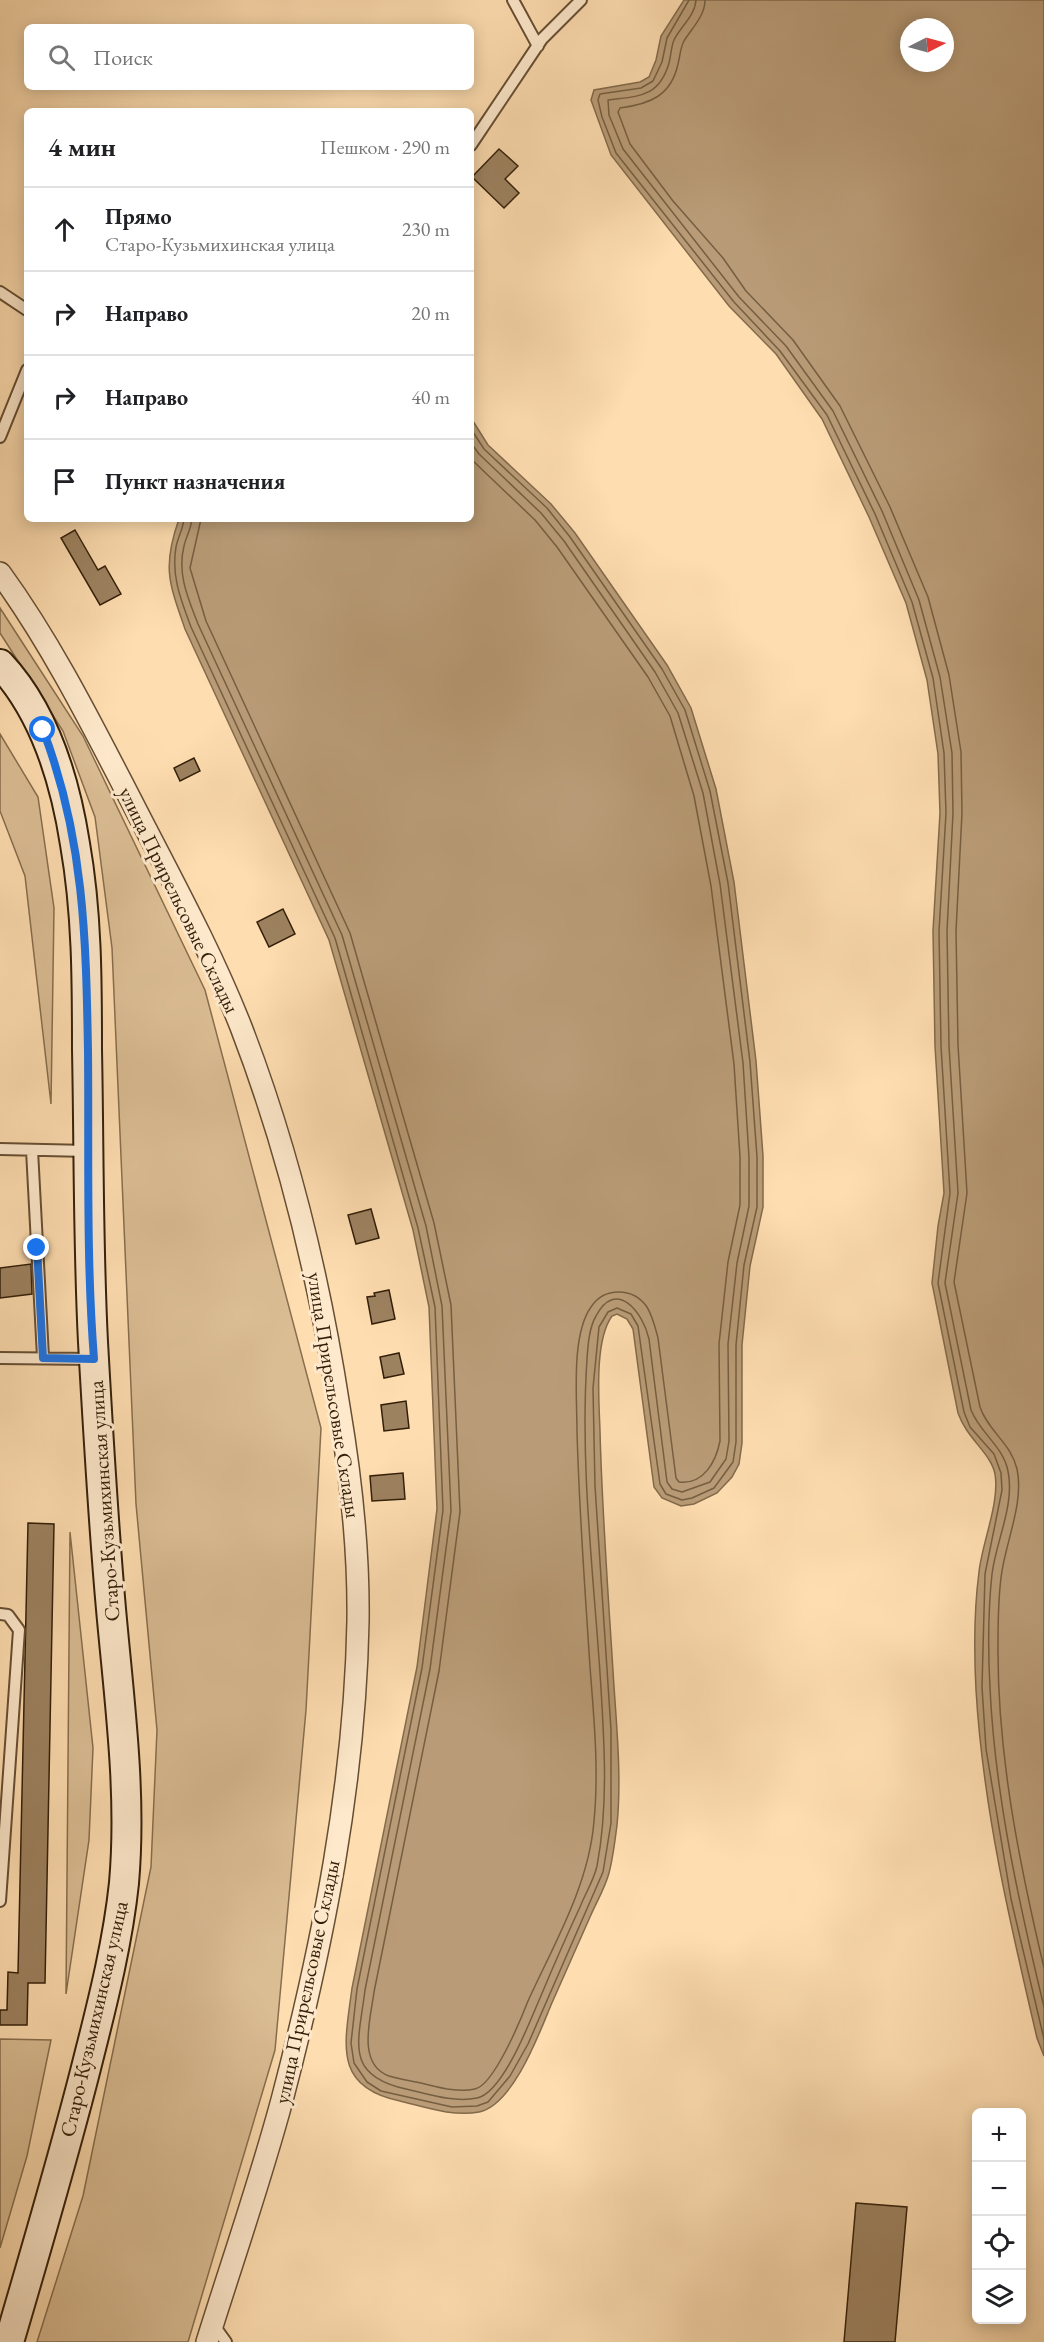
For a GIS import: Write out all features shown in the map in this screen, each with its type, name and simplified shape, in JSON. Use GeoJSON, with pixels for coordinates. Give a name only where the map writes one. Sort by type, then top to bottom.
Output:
{"type":"FeatureCollection","features":[{"type":"Feature","properties":{"kind":"main road","name":"Старо-Кузьмихинская улица"},"geometry":{"type":"LineString","coordinates":[[0,664],[22,692],[43,730],[62,780],[76,847],[87,981],[94,1359],[102,1505],[118,1682],[126,1810],[124,1884],[111,1959],[82,2083],[9,2342]]}},
{"type":"Feature","properties":{"kind":"street","name":"улица Прирельсовые Склады"},"geometry":{"type":"LineString","coordinates":[[0,573],[25,606],[70,681],[208,949],[241,1027],[274,1122],[318,1280],[354,1503],[358,1620],[351,1727],[330,1897],[281,2103],[210,2333]]}},
{"type":"Feature","properties":{"kind":"lane"},"geometry":{"type":"LineString","coordinates":[[513,0],[538,46]]}},
{"type":"Feature","properties":{"kind":"lane"},"geometry":{"type":"LineString","coordinates":[[474,142],[538,46],[581,0]]}},
{"type":"Feature","properties":{"kind":"lane"},"geometry":{"type":"LineString","coordinates":[[0,292],[24,308]]}},
{"type":"Feature","properties":{"kind":"lane"},"geometry":{"type":"LineString","coordinates":[[0,436],[24,377]]}},
{"type":"Feature","properties":{"kind":"lane"},"geometry":{"type":"LineString","coordinates":[[0,1149],[89,1151]]}},
{"type":"Feature","properties":{"kind":"lane"},"geometry":{"type":"LineString","coordinates":[[32,1150],[43,1358]]}},
{"type":"Feature","properties":{"kind":"lane"},"geometry":{"type":"LineString","coordinates":[[0,1358],[94,1359]]}},
{"type":"Feature","properties":{"kind":"lane"},"geometry":{"type":"LineString","coordinates":[[0,1614],[8,1615],[19,1630],[0,1901]]}},
{"type":"Feature","properties":{"kind":"lane"},"geometry":{"type":"LineString","coordinates":[[210,2333],[226,2342]]}},
{"type":"Feature","properties":{"kind":"shaded area"},"geometry":{"type":"Polygon","coordinates":[[[0,608],[83,736],[205,990],[321,1428],[306,1710],[275,2050],[188,2342],[37,2342],[83,2196],[151,1867],[157,1730],[136,1504],[112,948],[95,817],[63,731],[0,633],[0,608]]]}},
{"type":"Feature","properties":{"kind":"shaded area"},"geometry":{"type":"Polygon","coordinates":[[[0,734],[38,797],[54,908],[51,1104],[25,876],[0,811],[0,734]]]}},
{"type":"Feature","properties":{"kind":"shaded area"},"geometry":{"type":"Polygon","coordinates":[[[70,1532],[93,1748],[89,1840],[66,1994],[70,1532]]]}},
{"type":"Feature","properties":{"kind":"shaded area"},"geometry":{"type":"Polygon","coordinates":[[[0,2039],[51,2040],[27,2156],[0,2248],[0,2039]]]}},
{"type":"Feature","properties":{"kind":"water"},"geometry":{"type":"Polygon","coordinates":[[[684,0],[1044,0],[1044,2056],[1037,2038],[991,1822],[976,1690],[977,1586],[993,1510],[995,1474],[989,1459],[967,1431],[958,1413],[932,1283],[944,1193],[935,1046],[933,931],[940,813],[938,754],[927,680],[906,603],[869,517],[822,419],[776,354],[729,306],[611,155],[591,100],[594,90],[640,82],[649,77],[656,60],[661,36],[684,0]]]}},
{"type":"Feature","properties":{"kind":"water"},"geometry":{"type":"Polygon","coordinates":[[[474,423],[488,445],[551,504],[575,533],[667,665],[691,708],[716,789],[734,882],[756,1061],[763,1156],[763,1207],[750,1266],[742,1345],[742,1443],[739,1464],[732,1477],[717,1493],[694,1504],[681,1506],[662,1498],[654,1487],[633,1329],[627,1319],[617,1314],[612,1316],[602,1340],[599,1388],[604,1521],[619,1767],[617,1825],[612,1861],[603,1890],[523,2067],[503,2096],[491,2107],[479,2112],[439,2111],[378,2094],[363,2085],[353,2074],[348,2060],[346,2044],[352,1988],[417,1667],[437,1509],[429,1307],[413,1230],[329,940],[185,629],[170,575],[169,563],[178,522],[474,522],[474,423]]]}},
{"type":"Feature","properties":{"kind":"building"},"geometry":{"type":"Polygon","coordinates":[[[499,149],[518,166],[505,179],[519,193],[504,208],[474,179],[474,175],[499,149]]]}},
{"type":"Feature","properties":{"kind":"building"},"geometry":{"type":"Polygon","coordinates":[[[75,530],[98,570],[105,566],[121,594],[100,605],[61,538],[75,530]]]}},
{"type":"Feature","properties":{"kind":"building"},"geometry":{"type":"Polygon","coordinates":[[[194,758],[200,771],[180,781],[174,768],[194,758]]]}},
{"type":"Feature","properties":{"kind":"building"},"geometry":{"type":"Polygon","coordinates":[[[283,909],[295,934],[269,947],[257,922],[283,909]]]}},
{"type":"Feature","properties":{"kind":"building"},"geometry":{"type":"Polygon","coordinates":[[[371,1209],[379,1238],[356,1244],[348,1215],[371,1209]]]}},
{"type":"Feature","properties":{"kind":"building"},"geometry":{"type":"Polygon","coordinates":[[[31,1264],[32,1294],[0,1298],[0,1268],[31,1264]]]}},
{"type":"Feature","properties":{"kind":"building"},"geometry":{"type":"Polygon","coordinates":[[[389,1290],[395,1319],[372,1324],[367,1297],[389,1290]]]}},
{"type":"Feature","properties":{"kind":"building"},"geometry":{"type":"Polygon","coordinates":[[[399,1353],[404,1374],[384,1378],[380,1357],[399,1353]]]}},
{"type":"Feature","properties":{"kind":"building"},"geometry":{"type":"Polygon","coordinates":[[[406,1401],[409,1428],[384,1431],[381,1405],[406,1401]]]}},
{"type":"Feature","properties":{"kind":"building"},"geometry":{"type":"Polygon","coordinates":[[[403,1473],[405,1499],[372,1501],[370,1476],[403,1473]]]}},
{"type":"Feature","properties":{"kind":"building"},"geometry":{"type":"Polygon","coordinates":[[[28,1523],[54,1524],[45,1983],[28,1983],[27,2025],[0,2025],[0,2010],[7,2010],[8,1972],[18,1973],[28,1523]]]}},
{"type":"Feature","properties":{"kind":"building"},"geometry":{"type":"Polygon","coordinates":[[[856,2203],[907,2207],[895,2342],[844,2342],[856,2203]]]}},
{"type":"Feature","properties":{"kind":"route"},"geometry":{"type":"LineString","coordinates":[[37,1248],[43,1358],[94,1359],[87,981],[81,888],[69,809],[62,780],[43,730]]}}]}
